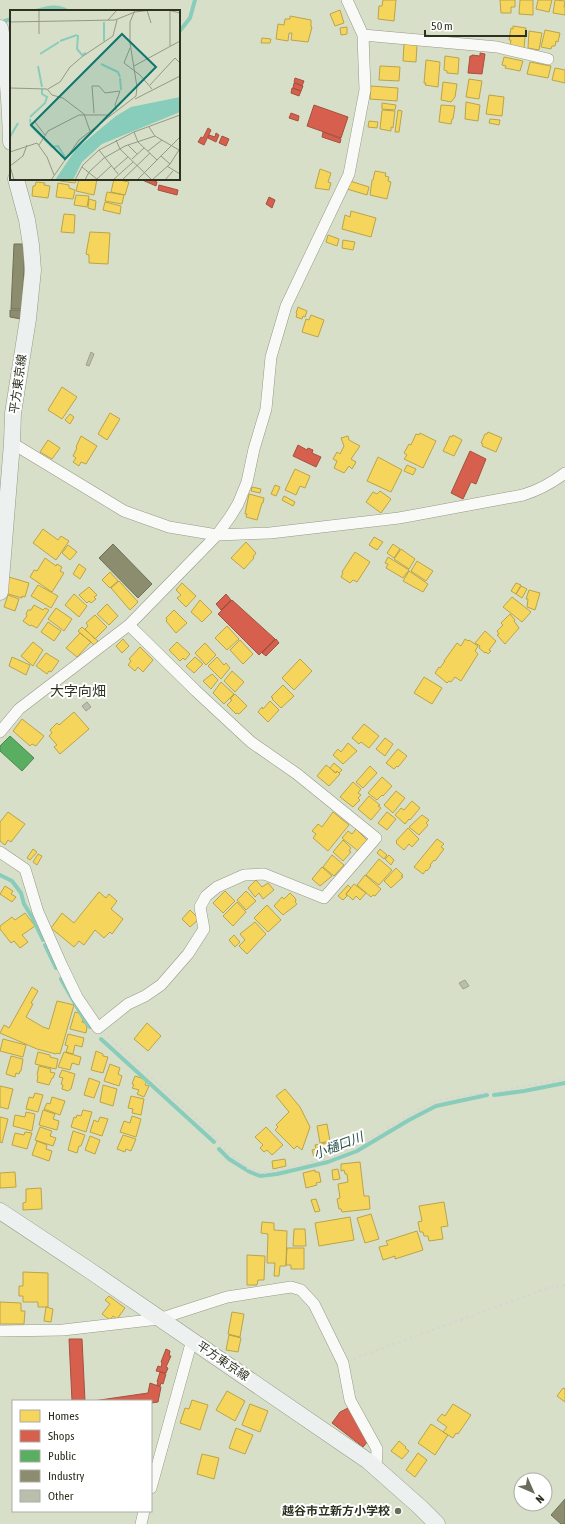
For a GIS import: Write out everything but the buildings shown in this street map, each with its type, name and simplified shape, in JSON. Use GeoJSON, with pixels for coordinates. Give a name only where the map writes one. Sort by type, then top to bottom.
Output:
{"type":"FeatureCollection","features":[{"type":"Feature","properties":{"kind":"main road"},"geometry":{"type":"LineString","coordinates":[[0,28],[4,48],[10,118]]}},
{"type":"Feature","properties":{"kind":"main road","name":"平方東京線"},"geometry":{"type":"LineString","coordinates":[[0,592],[13,413],[28,319],[33,270],[31,245],[16,180]]}},
{"type":"Feature","properties":{"kind":"main road","name":"平方東京線"},"geometry":{"type":"LineString","coordinates":[[0,1211],[368,1461],[437,1524]]}},
{"type":"Feature","properties":{"kind":"street"},"geometry":{"type":"LineString","coordinates":[[0,732],[19,709],[129,625],[217,535],[230,517],[247,482],[254,449],[266,409],[271,357],[286,306],[349,174],[365,90],[363,35],[347,0]]}},
{"type":"Feature","properties":{"kind":"street"},"geometry":{"type":"LineString","coordinates":[[363,35],[497,47],[548,59]]}},
{"type":"Feature","properties":{"kind":"street"},"geometry":{"type":"LineString","coordinates":[[12,443],[124,511],[169,527],[217,535],[270,533],[399,518],[523,495],[553,482],[565,473]]}},
{"type":"Feature","properties":{"kind":"street"},"geometry":{"type":"LineString","coordinates":[[0,852],[25,869],[38,912],[62,966],[78,997],[98,1028],[128,1004],[145,996],[161,985],[188,954],[204,929],[200,907],[206,896],[217,887],[244,874],[264,874],[324,898],[376,838],[297,774],[251,742],[196,691],[129,625]]}},
{"type":"Feature","properties":{"kind":"street"},"geometry":{"type":"LineString","coordinates":[[0,1331],[62,1330],[159,1319],[227,1297],[291,1287],[301,1290],[314,1304],[343,1363],[350,1400],[377,1449],[376,1468]]}},
{"type":"Feature","properties":{"kind":"street"},"geometry":{"type":"LineString","coordinates":[[152,1484],[192,1340]]}},
{"type":"Feature","properties":{"kind":"street"},"geometry":{"type":"LineString","coordinates":[[141,1524],[144,1512]]}},
{"type":"Feature","properties":{"kind":"path"},"geometry":{"type":"LineString","coordinates":[[98,1028],[207,1129],[231,1155],[248,1168],[263,1173],[328,1158],[360,1145],[435,1101],[565,1080]]}},
{"type":"Feature","properties":{"kind":"path"},"geometry":{"type":"LineString","coordinates":[[343,1363],[548,1288],[565,1285]]}},
{"type":"Feature","properties":{"kind":"waterway"},"geometry":{"type":"LineString","coordinates":[[180,31],[190,18],[195,0]]}},
{"type":"Feature","properties":{"kind":"waterway"},"geometry":{"type":"LineString","coordinates":[[40,10],[48,8],[59,8],[65,10]]}},
{"type":"Feature","properties":{"kind":"waterway"},"geometry":{"type":"LineString","coordinates":[[5,21],[10,19]]}},
{"type":"Feature","properties":{"kind":"waterway","name":"小樋口川"},"geometry":{"type":"LineString","coordinates":[[0,875],[12,881],[21,893],[24,904],[43,940]]}},
{"type":"Feature","properties":{"kind":"waterway","name":"小樋口川"},"geometry":{"type":"LineString","coordinates":[[45,945],[56,968]]}},
{"type":"Feature","properties":{"kind":"waterway","name":"小樋口川"},"geometry":{"type":"LineString","coordinates":[[61,979],[90,1027]]}},
{"type":"Feature","properties":{"kind":"waterway","name":"小樋口川"},"geometry":{"type":"LineString","coordinates":[[101,1039],[214,1142]]}},
{"type":"Feature","properties":{"kind":"waterway","name":"小樋口川"},"geometry":{"type":"LineString","coordinates":[[494,1095],[565,1083]]}},
{"type":"Feature","properties":{"kind":"waterway","name":"小樋口川"},"geometry":{"type":"LineString","coordinates":[[219,1149],[229,1159],[250,1172],[260,1176],[277,1174],[328,1162],[357,1151],[436,1106],[487,1095]]}},
{"type":"Feature","properties":{"kind":"place","name":"越谷市立新方小学校"},"geometry":{"type":"Point","coordinates":[398,1511]}},
{"type":"Feature","properties":{"kind":"district","name":"大字向畑"},"geometry":{"type":"Point","coordinates":[78,691]}}]}
